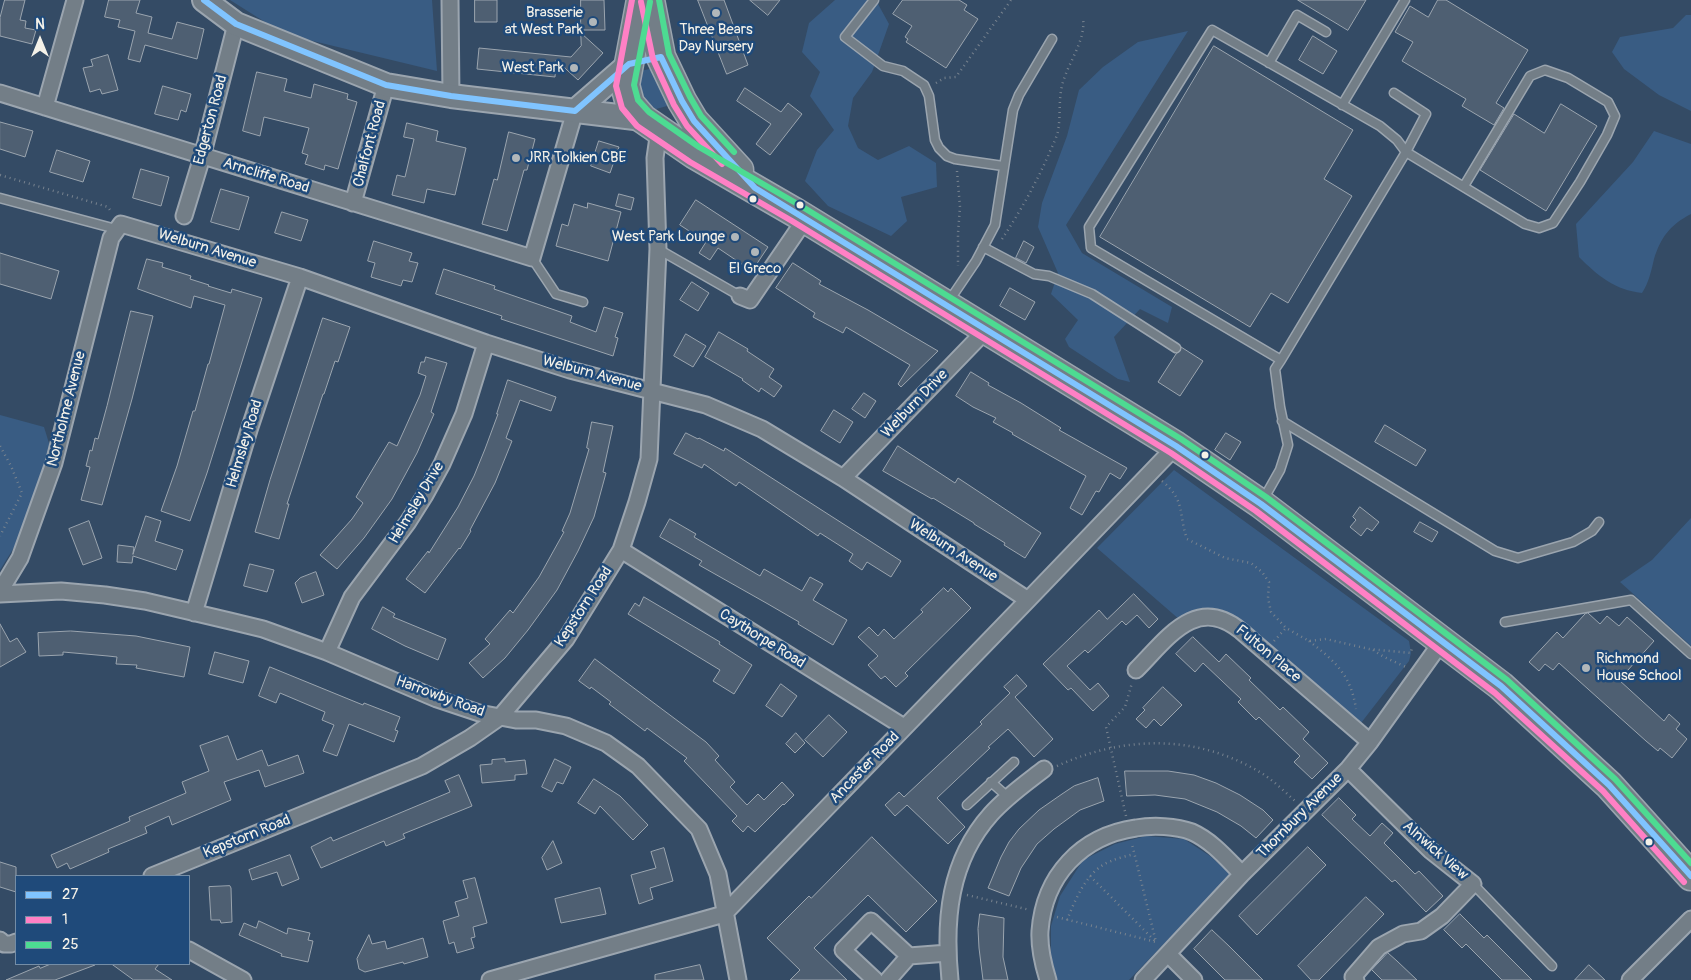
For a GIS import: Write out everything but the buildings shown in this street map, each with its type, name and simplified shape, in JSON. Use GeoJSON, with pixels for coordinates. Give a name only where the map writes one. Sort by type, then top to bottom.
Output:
{"type":"FeatureCollection","features":[{"type":"Feature","properties":{"kind":"highway"},"geometry":{"type":"LineString","coordinates":[[641,0],[626,85],[630,104],[651,125],[694,154],[806,218],[954,295],[987,329],[1176,446],[1261,504],[1501,686],[1609,785],[1691,876]]}},
{"type":"Feature","properties":{"kind":"highway"},"geometry":{"type":"LineString","coordinates":[[650,0],[661,57],[682,101],[694,121],[755,188]]}},
{"type":"Feature","properties":{"kind":"highway"},"geometry":{"type":"LineString","coordinates":[[629,64],[661,57]]}},
{"type":"Feature","properties":{"kind":"highway"},"geometry":{"type":"LineString","coordinates":[[651,125],[682,101]]}},
{"type":"Feature","properties":{"kind":"street"},"geometry":{"type":"LineString","coordinates":[[45,107],[75,0]]}},
{"type":"Feature","properties":{"kind":"street"},"geometry":{"type":"LineString","coordinates":[[204,0],[236,24],[386,85],[451,96],[575,111],[651,125]]}},
{"type":"Feature","properties":{"kind":"street"},"geometry":{"type":"LineString","coordinates":[[450,0],[451,96]]}},
{"type":"Feature","properties":{"kind":"street","name":"Edgerton Road"},"geometry":{"type":"LineString","coordinates":[[184,216],[202,157],[236,24]]}},
{"type":"Feature","properties":{"kind":"street"},"geometry":{"type":"LineString","coordinates":[[532,258],[575,111],[629,64]]}},
{"type":"Feature","properties":{"kind":"street","name":"Chalfont Road"},"geometry":{"type":"LineString","coordinates":[[353,203],[386,85]]}},
{"type":"Feature","properties":{"kind":"street","name":"Arncliffe Road"},"geometry":{"type":"LineString","coordinates":[[0,93],[532,258]]}},
{"type":"Feature","properties":{"kind":"street","name":"Kepstorn Road"},"geometry":{"type":"LineString","coordinates":[[154,875],[422,766],[470,738],[500,717],[566,639],[621,550],[649,459],[658,250],[655,158],[651,125]]}},
{"type":"Feature","properties":{"kind":"street"},"geometry":{"type":"LineString","coordinates":[[740,296],[750,300],[806,218]]}},
{"type":"Feature","properties":{"kind":"street","name":"Welburn Avenue"},"geometry":{"type":"LineString","coordinates":[[118,227],[300,277],[570,370],[706,405],[762,429],[843,478],[1028,600]]}},
{"type":"Feature","properties":{"kind":"street","name":"Northolme Avenue"},"geometry":{"type":"LineString","coordinates":[[0,592],[20,558],[54,463],[96,293],[111,238],[118,227]]}},
{"type":"Feature","properties":{"kind":"street","name":"Helmsley Road"},"geometry":{"type":"LineString","coordinates":[[194,613],[249,430],[300,277]]}},
{"type":"Feature","properties":{"kind":"street","name":"Welburn Drive"},"geometry":{"type":"LineString","coordinates":[[843,478],[987,329]]}},
{"type":"Feature","properties":{"kind":"street","name":"Helmsley Drive"},"geometry":{"type":"LineString","coordinates":[[328,652],[352,597],[408,522],[426,495],[442,464],[464,414],[486,342]]}},
{"type":"Feature","properties":{"kind":"street","name":"Ancaster Road"},"geometry":{"type":"LineString","coordinates":[[724,914],[1176,446]]}},
{"type":"Feature","properties":{"kind":"street","name":"Caythorpe Road"},"geometry":{"type":"LineString","coordinates":[[621,550],[904,727]]}},
{"type":"Feature","properties":{"kind":"street","name":"Harrowby Road"},"geometry":{"type":"LineString","coordinates":[[0,592],[61,592],[105,595],[145,601],[262,629],[328,652],[437,699],[479,713],[516,720],[536,720],[566,726],[606,743],[638,766],[699,829],[718,874],[724,914],[738,980]]}},
{"type":"Feature","properties":{"kind":"street","name":"Fulton Place"},"geometry":{"type":"LineString","coordinates":[[1136,670],[1178,628],[1188,622],[1209,616],[1222,619],[1237,628],[1370,742]]}},
{"type":"Feature","properties":{"kind":"street","name":"Thornbury Avenue"},"geometry":{"type":"LineString","coordinates":[[1142,980],[1242,874],[1348,768],[1370,742],[1442,640]]}},
{"type":"Feature","properties":{"kind":"street","name":"Alnwick View"},"geometry":{"type":"LineString","coordinates":[[1348,768],[1430,850],[1473,884],[1442,916],[1422,931],[1403,934],[1379,947],[1353,977],[1356,980]]}},
{"type":"Feature","properties":{"kind":"street"},"geometry":{"type":"LineString","coordinates":[[950,980],[947,934],[949,908],[959,868],[975,834],[992,813],[1044,769]]}},
{"type":"Feature","properties":{"kind":"street"},"geometry":{"type":"LineString","coordinates":[[1048,980],[1042,959],[1040,931],[1052,884],[1074,856],[1094,842],[1118,831],[1146,826],[1191,832],[1210,842],[1242,874]]}},
{"type":"Feature","properties":{"kind":"street"},"geometry":{"type":"LineString","coordinates":[[490,980],[724,914]]}},
{"type":"Feature","properties":{"kind":"street"},"geometry":{"type":"LineString","coordinates":[[1630,980],[1691,919]]}},
{"type":"Feature","properties":{"kind":"street"},"geometry":{"type":"LineString","coordinates":[[875,980],[843,950],[871,921],[909,956]]}},
{"type":"Feature","properties":{"kind":"street"},"geometry":{"type":"LineString","coordinates":[[0,940],[4,944],[15,942]]}},
{"type":"Feature","properties":{"kind":"street"},"geometry":{"type":"LineString","coordinates":[[190,951],[243,980]]}},
{"type":"Feature","properties":{"kind":"street"},"geometry":{"type":"LineString","coordinates":[[888,980],[909,956],[948,953]]}},
{"type":"Feature","properties":{"kind":"street"},"geometry":{"type":"LineString","coordinates":[[1168,954],[1194,980]]}},
{"type":"Feature","properties":{"kind":"lane"},"geometry":{"type":"LineString","coordinates":[[874,0],[845,37],[883,66],[902,71],[924,84],[930,96],[935,140],[939,148],[947,156],[955,159],[1003,166]]}},
{"type":"Feature","properties":{"kind":"lane"},"geometry":{"type":"LineString","coordinates":[[1342,105],[1405,0]]}},
{"type":"Feature","properties":{"kind":"lane"},"geometry":{"type":"LineString","coordinates":[[1269,63],[1297,15],[1326,32]]}},
{"type":"Feature","properties":{"kind":"lane"},"geometry":{"type":"LineString","coordinates":[[1281,360],[1091,248],[1089,227],[1212,30],[1380,126],[1397,140],[1406,152],[1525,224],[1539,228],[1553,223],[1580,182],[1607,135],[1615,116],[1608,102],[1568,78],[1553,72],[1545,70],[1530,76],[1464,186]]}},
{"type":"Feature","properties":{"kind":"lane"},"geometry":{"type":"LineString","coordinates":[[954,295],[976,261],[995,225],[1013,110],[1019,95],[1052,39]]}},
{"type":"Feature","properties":{"kind":"lane"},"geometry":{"type":"LineString","coordinates":[[1261,504],[1280,470],[1288,445],[1282,421],[1275,369],[1406,152],[1426,114],[1394,93]]}},
{"type":"Feature","properties":{"kind":"lane"},"geometry":{"type":"LineString","coordinates":[[0,198],[118,227]]}},
{"type":"Feature","properties":{"kind":"lane"},"geometry":{"type":"LineString","coordinates":[[983,247],[1034,274],[1049,276],[1092,294],[1176,348]]}},
{"type":"Feature","properties":{"kind":"lane"},"geometry":{"type":"LineString","coordinates":[[658,250],[740,296]]}},
{"type":"Feature","properties":{"kind":"lane"},"geometry":{"type":"LineString","coordinates":[[532,258],[556,294],[582,302]]}},
{"type":"Feature","properties":{"kind":"lane"},"geometry":{"type":"LineString","coordinates":[[1282,421],[1495,551],[1518,558],[1572,542],[1592,531],[1599,522]]}},
{"type":"Feature","properties":{"kind":"lane"},"geometry":{"type":"LineString","coordinates":[[1505,622],[1631,600],[1691,654]]}},
{"type":"Feature","properties":{"kind":"lane"},"geometry":{"type":"LineString","coordinates":[[967,805],[1014,762]]}},
{"type":"Feature","properties":{"kind":"lane"},"geometry":{"type":"LineString","coordinates":[[991,782],[1009,798]]}},
{"type":"Feature","properties":{"kind":"lane"},"geometry":{"type":"LineString","coordinates":[[1473,884],[1552,966]]}},
{"type":"Feature","properties":{"kind":"path"},"geometry":{"type":"LineString","coordinates":[[926,89],[944,78],[956,77],[1011,0]]}},
{"type":"Feature","properties":{"kind":"path"},"geometry":{"type":"LineString","coordinates":[[994,253],[1018,216],[1036,183],[1058,134],[1060,94],[1084,26],[1083,18]]}},
{"type":"Feature","properties":{"kind":"path"},"geometry":{"type":"LineString","coordinates":[[954,295],[960,207],[955,159]]}},
{"type":"Feature","properties":{"kind":"path"},"geometry":{"type":"LineString","coordinates":[[0,175],[108,207],[118,227]]}},
{"type":"Feature","properties":{"kind":"path"},"geometry":{"type":"LineString","coordinates":[[0,446],[22,493],[0,536]]}},
{"type":"Feature","properties":{"kind":"path"},"geometry":{"type":"LineString","coordinates":[[1151,471],[1174,491],[1182,513],[1186,539],[1225,558],[1251,563],[1262,572],[1269,582],[1268,598],[1272,612],[1286,628],[1309,641],[1332,658],[1350,684],[1357,718],[1352,726]]}},
{"type":"Feature","properties":{"kind":"path"},"geometry":{"type":"LineString","coordinates":[[1309,641],[1326,639],[1373,650],[1411,652],[1412,644]]}},
{"type":"Feature","properties":{"kind":"path"},"geometry":{"type":"LineString","coordinates":[[1373,650],[1405,666],[1417,676]]}},
{"type":"Feature","properties":{"kind":"path"},"geometry":{"type":"LineString","coordinates":[[1044,769],[1053,768],[1094,752],[1136,744],[1159,742],[1190,745],[1215,752],[1263,774],[1306,810]]}},
{"type":"Feature","properties":{"kind":"path"},"geometry":{"type":"LineString","coordinates":[[1067,920],[1080,889],[1090,876],[1109,861],[1134,854]]}},
{"type":"Feature","properties":{"kind":"path"},"geometry":{"type":"LineString","coordinates":[[1090,876],[1168,954]]}},
{"type":"Feature","properties":{"kind":"shaded area"},"geometry":{"type":"Polygon","coordinates":[[[230,0],[432,0],[437,71],[284,34],[230,0]]]}},
{"type":"Feature","properties":{"kind":"shaded area"},"geometry":{"type":"Polygon","coordinates":[[[835,0],[879,0],[878,4],[889,24],[872,72],[853,98],[848,126],[858,148],[878,160],[909,146],[936,163],[937,187],[901,197],[907,221],[891,236],[828,206],[805,181],[817,150],[834,130],[810,96],[820,72],[802,52],[809,23],[835,0]]]}},
{"type":"Feature","properties":{"kind":"shaded area"},"geometry":{"type":"Polygon","coordinates":[[[1686,15],[1691,15],[1691,111],[1659,95],[1624,69],[1612,52],[1620,37],[1673,28],[1686,15]]]}},
{"type":"Feature","properties":{"kind":"shaded area"},"geometry":{"type":"Polygon","coordinates":[[[1188,31],[1066,225],[1082,253],[1172,307],[1168,323],[1140,309],[1114,337],[1130,382],[1118,379],[1069,347],[1065,339],[1078,320],[1051,294],[1058,273],[1038,227],[1042,203],[1067,136],[1079,90],[1103,67],[1138,42],[1188,31]]]}},
{"type":"Feature","properties":{"kind":"shaded area"},"geometry":{"type":"Polygon","coordinates":[[[650,69],[659,72],[670,95],[667,106],[656,109],[645,104],[638,93],[638,74],[640,71],[650,69]]]}},
{"type":"Feature","properties":{"kind":"shaded area"},"geometry":{"type":"Polygon","coordinates":[[[1654,131],[1691,144],[1691,214],[1672,227],[1663,238],[1642,293],[1623,289],[1608,281],[1579,257],[1576,224],[1633,162],[1654,131]]]}},
{"type":"Feature","properties":{"kind":"shaded area"},"geometry":{"type":"Polygon","coordinates":[[[0,415],[44,427],[52,453],[20,538],[0,570],[0,415]]]}},
{"type":"Feature","properties":{"kind":"shaded area"},"geometry":{"type":"Polygon","coordinates":[[[1174,470],[1409,641],[1411,653],[1409,661],[1361,723],[1239,618],[1222,611],[1209,609],[1196,612],[1180,620],[1097,548],[1174,470]]]}},
{"type":"Feature","properties":{"kind":"shaded area"},"geometry":{"type":"Polygon","coordinates":[[[1691,518],[1691,646],[1620,582],[1652,560],[1691,518]]]}},
{"type":"Feature","properties":{"kind":"shaded area"},"geometry":{"type":"Polygon","coordinates":[[[1146,836],[1184,839],[1210,856],[1231,874],[1129,980],[1057,980],[1051,960],[1051,926],[1060,896],[1083,860],[1115,844],[1146,836]]]}},
{"type":"Feature","properties":{"kind":"transit line","name":"27"},"geometry":{"type":"LineString","coordinates":[[204,0],[236,24],[386,85],[451,96],[575,111],[629,64],[661,57],[694,121],[755,188],[1176,446],[1261,504],[1501,686],[1609,785],[1691,876]]}},
{"type":"Feature","properties":{"kind":"transit line","name":"1"},"geometry":{"type":"LineString","coordinates":[[632,0],[616,86],[622,108],[637,126],[690,162],[792,221],[1171,453],[1256,511],[1495,693],[1603,791],[1684,882]]}},
{"type":"Feature","properties":{"kind":"transit line","name":"25"},"geometry":{"type":"LineString","coordinates":[[659,0],[669,54],[690,97],[701,116],[734,152]]}},
{"type":"Feature","properties":{"kind":"transit line","name":"1"},"geometry":{"type":"LineString","coordinates":[[641,2],[653,59],[674,105],[687,126],[722,164]]}},
{"type":"Feature","properties":{"kind":"transit line","name":"25"},"geometry":{"type":"LineString","coordinates":[[650,2],[634,85],[638,100],[649,112],[699,147],[801,206],[1181,439],[1266,497],[1507,680],[1615,779],[1691,863]]}},
{"type":"Feature","properties":{"kind":"place","name":"Three Bears Day Nursery"},"geometry":{"type":"Point","coordinates":[716,13]}},
{"type":"Feature","properties":{"kind":"place","name":"Brasserie at West Park"},"geometry":{"type":"Point","coordinates":[593,22]}},
{"type":"Feature","properties":{"kind":"place","name":"West Park"},"geometry":{"type":"Point","coordinates":[574,68]}},
{"type":"Feature","properties":{"kind":"place","name":"JRR Tolkien CBE"},"geometry":{"type":"Point","coordinates":[516,158]}},
{"type":"Feature","properties":{"kind":"place","name":"West Park Lounge"},"geometry":{"type":"Point","coordinates":[735,237]}},
{"type":"Feature","properties":{"kind":"place","name":"El Greco"},"geometry":{"type":"Point","coordinates":[755,252]}},
{"type":"Feature","properties":{"kind":"place","name":"Richmond House School"},"geometry":{"type":"Point","coordinates":[1586,668]}}]}
